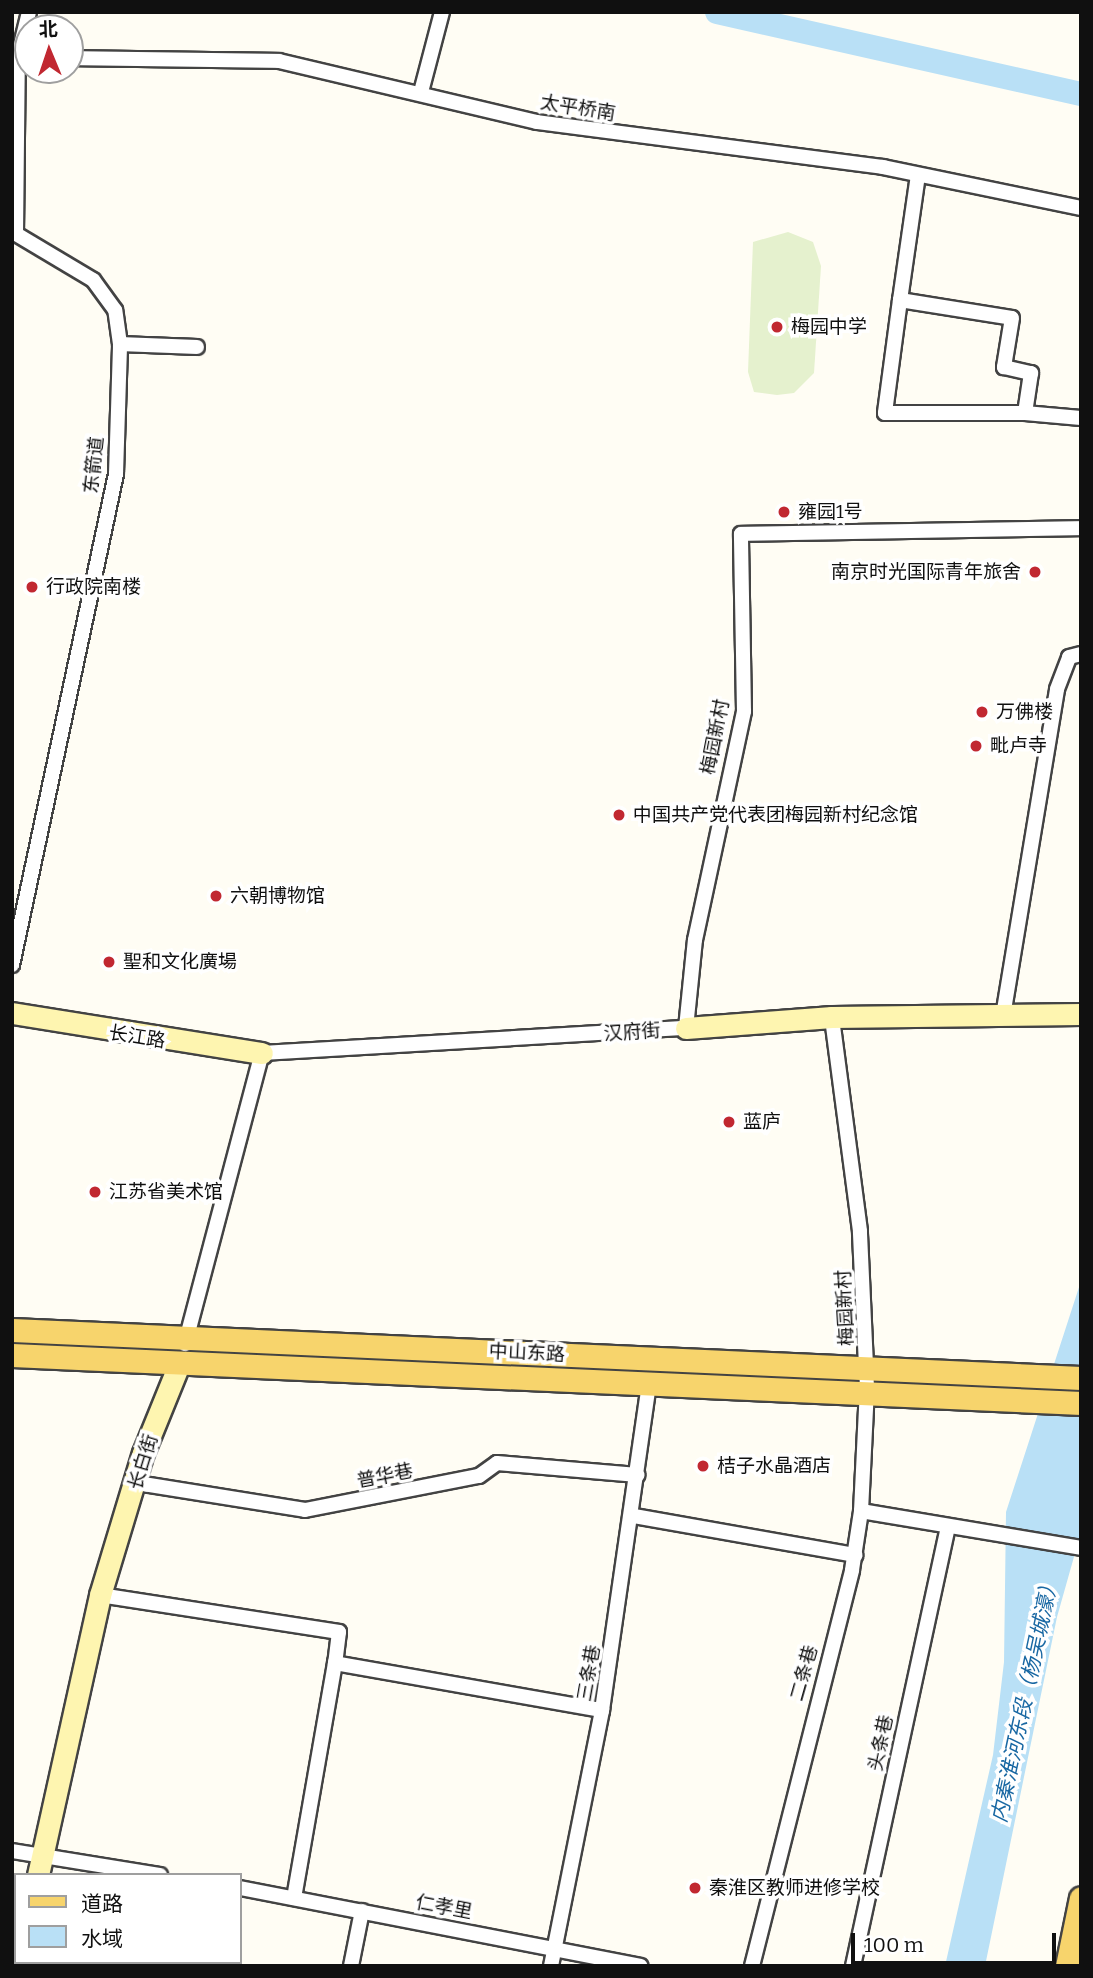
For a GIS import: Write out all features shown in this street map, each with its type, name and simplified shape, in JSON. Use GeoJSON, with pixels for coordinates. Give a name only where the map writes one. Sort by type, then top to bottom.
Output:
{"type":"FeatureCollection","features":[{"type":"Feature","properties":{"kind":"main road","name":"中山东路"},"geometry":{"type":"LineString","coordinates":[[12,1331],[187,1338],[867,1383],[1036,1401],[1081,1403]]}},
{"type":"Feature","properties":{"kind":"main road","name":"中山东路"},"geometry":{"type":"LineString","coordinates":[[12,1355],[649,1384],[867,1383],[1041,1376],[1081,1378]]}},
{"type":"Feature","properties":{"kind":"main road"},"geometry":{"type":"LineString","coordinates":[[1067,1966],[1081,1898]]}},
{"type":"Feature","properties":{"kind":"street"},"geometry":{"type":"LineString","coordinates":[[421,92],[442,12]]}},
{"type":"Feature","properties":{"kind":"street","name":"太平桥南"},"geometry":{"type":"LineString","coordinates":[[84,58],[279,61],[421,92],[537,122],[918,174],[1081,208]]}},
{"type":"Feature","properties":{"kind":"street","name":"东箭道"},"geometry":{"type":"LineString","coordinates":[[12,965],[116,474],[120,344],[115,310],[93,280],[16,234],[19,84]]}},
{"type":"Feature","properties":{"kind":"street"},"geometry":{"type":"LineString","coordinates":[[918,174],[885,413],[1025,413],[1081,418]]}},
{"type":"Feature","properties":{"kind":"street"},"geometry":{"type":"LineString","coordinates":[[900,300],[1012,318],[1004,368],[1031,373],[1025,413]]}},
{"type":"Feature","properties":{"kind":"street"},"geometry":{"type":"LineString","coordinates":[[120,344],[197,347]]}},
{"type":"Feature","properties":{"kind":"street","name":"梅园新村"},"geometry":{"type":"LineString","coordinates":[[686,1028],[695,940],[744,711],[741,534],[1081,528]]}},
{"type":"Feature","properties":{"kind":"street"},"geometry":{"type":"LineString","coordinates":[[1003,1016],[1057,689],[1069,657],[1081,654]]}},
{"type":"Feature","properties":{"kind":"street","name":"长江路"},"geometry":{"type":"LineString","coordinates":[[12,1013],[262,1053]]}},
{"type":"Feature","properties":{"kind":"street","name":"汉府街"},"geometry":{"type":"LineString","coordinates":[[262,1053],[832,1017],[1081,1014]]}},
{"type":"Feature","properties":{"kind":"street","name":"梅园新村"},"geometry":{"type":"LineString","coordinates":[[832,1017],[860,1231],[867,1383]]}},
{"type":"Feature","properties":{"kind":"street","name":"长白街"},"geometry":{"type":"LineString","coordinates":[[40,1867],[100,1595],[180,1362],[262,1053]]}},
{"type":"Feature","properties":{"kind":"street","name":"二条巷"},"geometry":{"type":"LineString","coordinates":[[752,1966],[856,1555],[861,1511],[867,1383]]}},
{"type":"Feature","properties":{"kind":"street","name":"三条巷"},"geometry":{"type":"LineString","coordinates":[[551,1966],[602,1710],[634,1516],[649,1384]]}},
{"type":"Feature","properties":{"kind":"street","name":"普华巷"},"geometry":{"type":"LineString","coordinates":[[137,1483],[305,1510],[479,1476],[497,1463],[637,1475]]}},
{"type":"Feature","properties":{"kind":"street"},"geometry":{"type":"LineString","coordinates":[[861,1511],[989,1537],[1081,1548]]}},
{"type":"Feature","properties":{"kind":"street"},"geometry":{"type":"LineString","coordinates":[[634,1516],[856,1555]]}},
{"type":"Feature","properties":{"kind":"street","name":"头条巷"},"geometry":{"type":"LineString","coordinates":[[853,1966],[948,1528]]}},
{"type":"Feature","properties":{"kind":"street"},"geometry":{"type":"LineString","coordinates":[[100,1595],[339,1632],[293,1898]]}},
{"type":"Feature","properties":{"kind":"street"},"geometry":{"type":"LineString","coordinates":[[335,1663],[602,1710]]}},
{"type":"Feature","properties":{"kind":"street"},"geometry":{"type":"LineString","coordinates":[[12,1851],[40,1867],[130,1873]]}},
{"type":"Feature","properties":{"kind":"street","name":"仁孝里"},"geometry":{"type":"LineString","coordinates":[[242,1888],[640,1966]]}},
{"type":"Feature","properties":{"kind":"street"},"geometry":{"type":"LineString","coordinates":[[351,1966],[362,1911]]}},
{"type":"Feature","properties":{"kind":"green space"},"geometry":{"type":"Polygon","coordinates":[[[788,232],[813,242],[821,266],[814,373],[794,393],[777,395],[754,392],[748,372],[753,242],[788,232]]]}},
{"type":"Feature","properties":{"kind":"water"},"geometry":{"type":"Polygon","coordinates":[[[1081,1281],[1081,1532],[1057,1617],[985,1966],[945,1966],[993,1755],[1004,1662],[1006,1512],[1081,1281]]]}},
{"type":"Feature","properties":{"kind":"waterway","name":"内秦淮河东段（杨吴城濠）"},"geometry":{"type":"LineString","coordinates":[[717,12],[1081,94]]}},
{"type":"Feature","properties":{"kind":"place","name":"梅园中学"},"geometry":{"type":"Point","coordinates":[777,327]}},
{"type":"Feature","properties":{"kind":"place","name":"雍园1号"},"geometry":{"type":"Point","coordinates":[784,512]}},
{"type":"Feature","properties":{"kind":"place","name":"南京时光国际青年旅舍"},"geometry":{"type":"Point","coordinates":[1035,572]}},
{"type":"Feature","properties":{"kind":"place","name":"行政院南楼"},"geometry":{"type":"Point","coordinates":[32,587]}},
{"type":"Feature","properties":{"kind":"place","name":"万佛楼"},"geometry":{"type":"Point","coordinates":[982,712]}},
{"type":"Feature","properties":{"kind":"place","name":"毗卢寺"},"geometry":{"type":"Point","coordinates":[976,746]}},
{"type":"Feature","properties":{"kind":"place","name":"中国共产党代表团梅园新村纪念馆"},"geometry":{"type":"Point","coordinates":[619,815]}},
{"type":"Feature","properties":{"kind":"place","name":"六朝博物馆"},"geometry":{"type":"Point","coordinates":[216,896]}},
{"type":"Feature","properties":{"kind":"place","name":"聖和文化廣場"},"geometry":{"type":"Point","coordinates":[109,962]}},
{"type":"Feature","properties":{"kind":"place","name":"蓝庐"},"geometry":{"type":"Point","coordinates":[729,1122]}},
{"type":"Feature","properties":{"kind":"place","name":"江苏省美术馆"},"geometry":{"type":"Point","coordinates":[95,1192]}},
{"type":"Feature","properties":{"kind":"place","name":"桔子水晶酒店"},"geometry":{"type":"Point","coordinates":[703,1466]}},
{"type":"Feature","properties":{"kind":"place","name":"秦淮区教师进修学校"},"geometry":{"type":"Point","coordinates":[695,1888]}}]}
